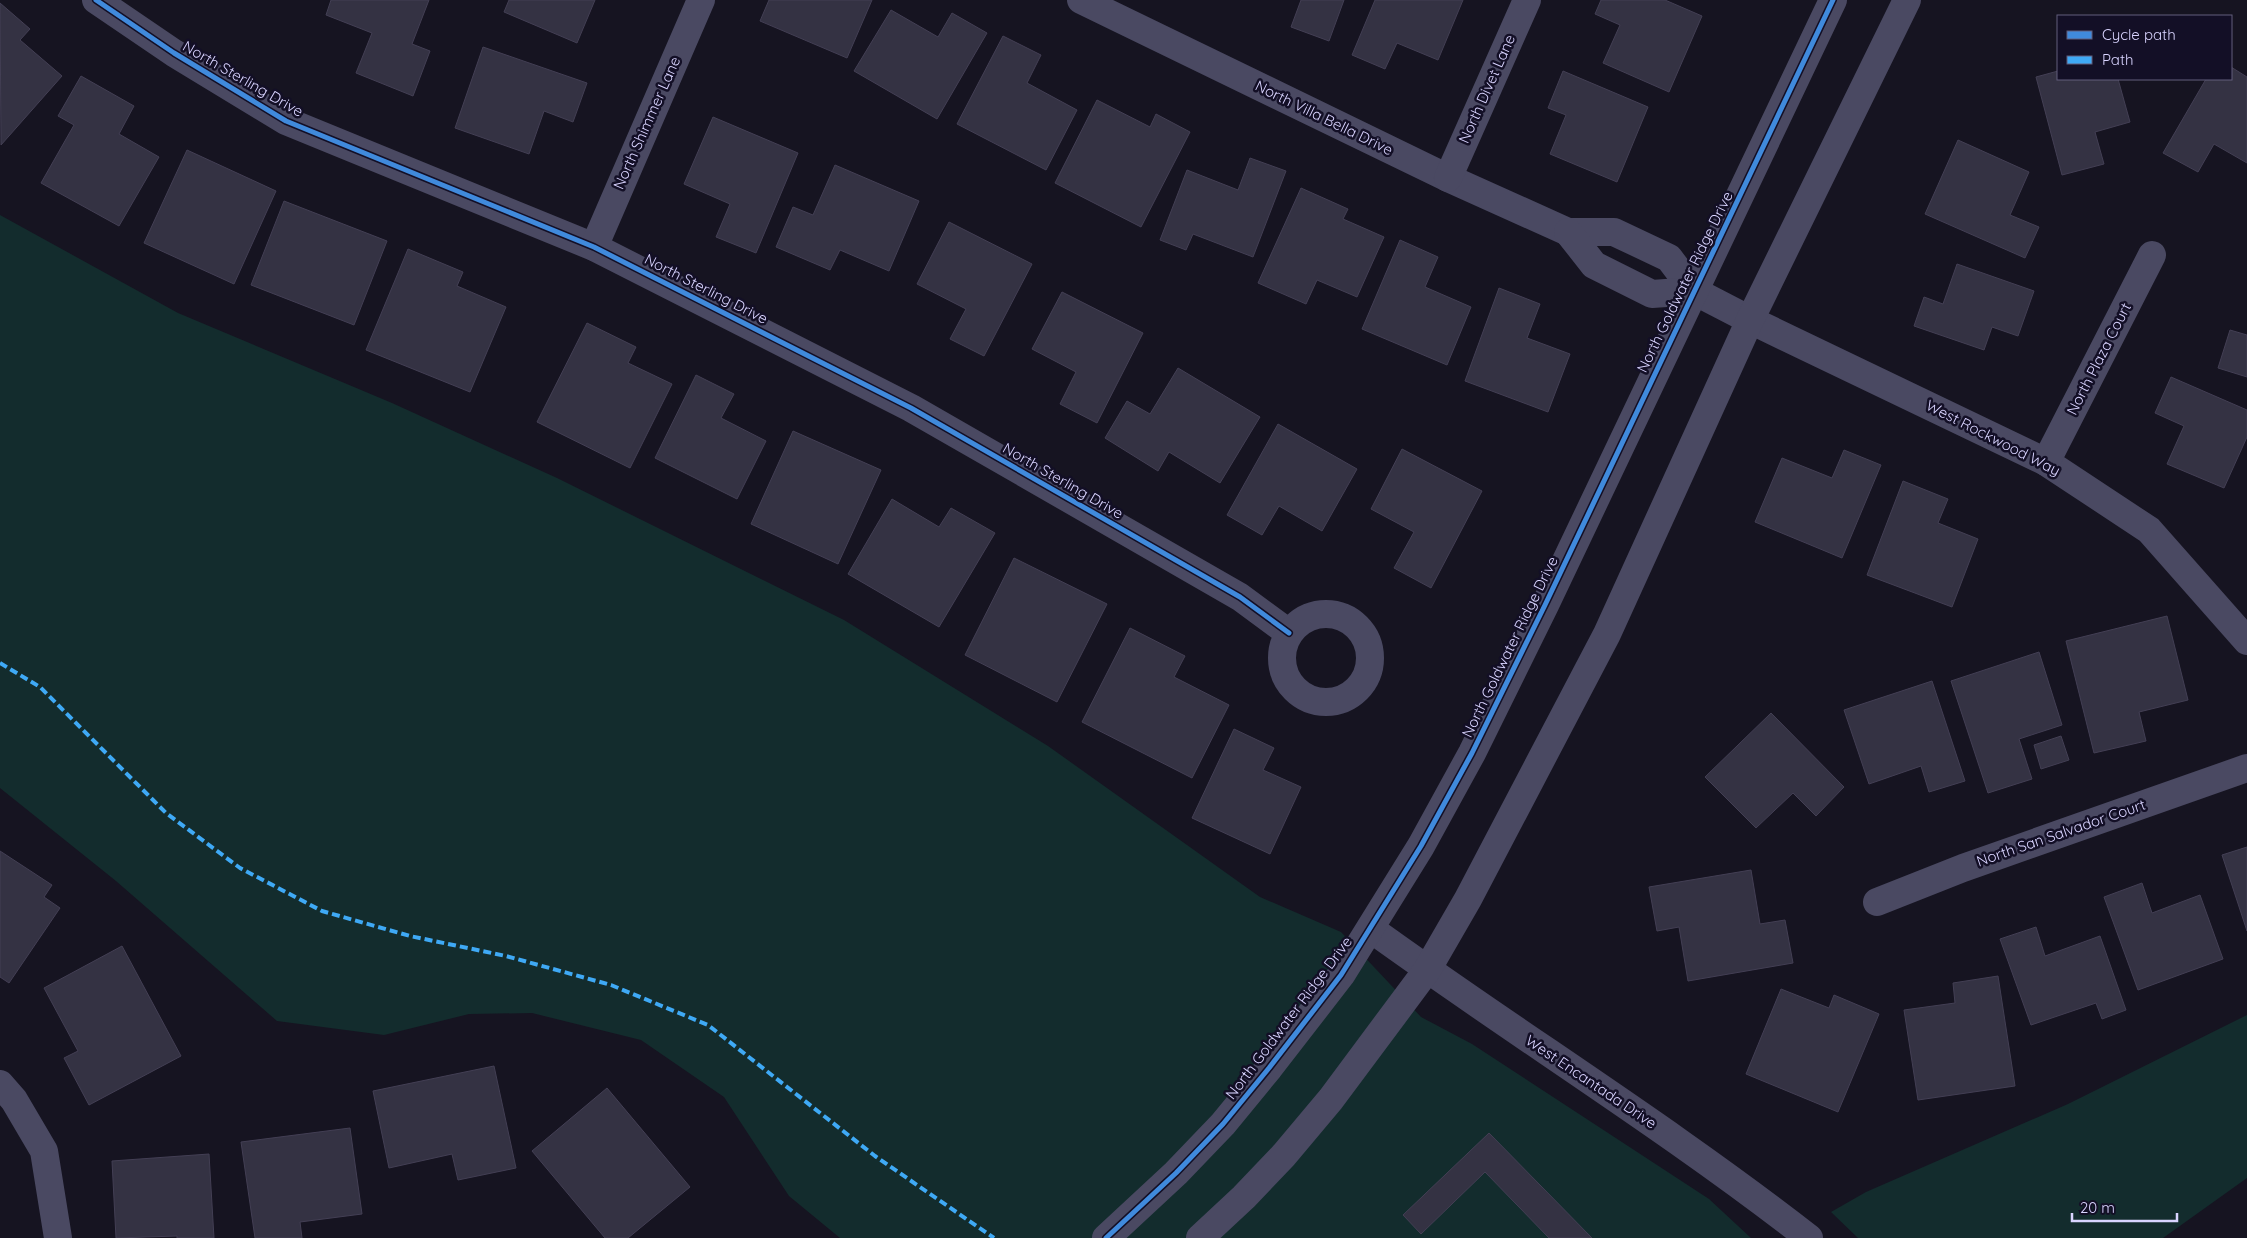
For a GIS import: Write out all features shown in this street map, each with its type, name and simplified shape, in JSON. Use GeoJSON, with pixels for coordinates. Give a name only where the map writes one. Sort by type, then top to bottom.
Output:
{"type":"FeatureCollection","features":[{"type":"Feature","properties":{"kind":"street","name":"North Sterling Drive"},"geometry":{"type":"LineString","coordinates":[[96,0],[174,53],[286,120],[594,247],[911,408],[1240,597],[1289,633]]}},
{"type":"Feature","properties":{"kind":"street","name":"North Shimmer Lane"},"geometry":{"type":"LineString","coordinates":[[594,247],[701,0]]}},
{"type":"Feature","properties":{"kind":"street","name":"North Villa Bella Drive"},"geometry":{"type":"LineString","coordinates":[[1081,0],[1448,178],[1568,232],[1614,232],[1669,258],[1694,291],[1750,320]]}},
{"type":"Feature","properties":{"kind":"street","name":"North Divet Lane"},"geometry":{"type":"LineString","coordinates":[[1448,178],[1527,0]]}},
{"type":"Feature","properties":{"kind":"street","name":"North Goldwater Ridge Drive"},"geometry":{"type":"LineString","coordinates":[[1106,1238],[1176,1173],[1223,1124],[1269,1068],[1341,975],[1421,846],[1472,753],[1833,0]]}},
{"type":"Feature","properties":{"kind":"street"},"geometry":{"type":"LineString","coordinates":[[1200,1238],[1244,1197],[1284,1155],[1330,1099],[1427,970],[1468,899],[1607,634],[1750,320],[1907,0]]}},
{"type":"Feature","properties":{"kind":"street","name":"North Villa Bella Drive"},"geometry":{"type":"LineString","coordinates":[[1568,232],[1594,265],[1652,294],[1694,291]]}},
{"type":"Feature","properties":{"kind":"street","name":"North Plaza Court"},"geometry":{"type":"LineString","coordinates":[[2046,462],[2152,255]]}},
{"type":"Feature","properties":{"kind":"street","name":"West Rockwood Way"},"geometry":{"type":"LineString","coordinates":[[1750,320],[2046,462],[2149,530],[2247,641]]}},
{"type":"Feature","properties":{"kind":"street","name":"North San Salvador Court"},"geometry":{"type":"LineString","coordinates":[[1877,902],[1963,868],[2247,768]]}},
{"type":"Feature","properties":{"kind":"street","name":"West Encantada Drive"},"geometry":{"type":"LineString","coordinates":[[1371,929],[1427,970],[1628,1106],[1809,1238]]}},
{"type":"Feature","properties":{"kind":"street"},"geometry":{"type":"LineString","coordinates":[[0,1084],[14,1100],[44,1151],[58,1238]]}},
{"type":"Feature","properties":{"kind":"green space"},"geometry":{"type":"Polygon","coordinates":[[[0,215],[178,313],[392,403],[557,478],[844,620],[1048,746],[1260,897],[1341,932],[1421,1017],[1472,1044],[1709,1199],[1751,1238],[840,1238],[789,1196],[724,1097],[641,1040],[532,1013],[469,1014],[384,1035],[277,1021],[116,881],[0,788],[0,215]]]}},
{"type":"Feature","properties":{"kind":"green space"},"geometry":{"type":"Polygon","coordinates":[[[2247,1015],[2247,1178],[2163,1238],[1858,1238],[1831,1212],[1866,1192],[2068,1104],[2247,1015]]]}},
{"type":"Feature","properties":{"kind":"building"},"geometry":{"type":"Polygon","coordinates":[[[331,0],[429,0],[412,44],[430,51],[413,96],[356,73],[372,33],[326,15],[331,0]]]}},
{"type":"Feature","properties":{"kind":"building"},"geometry":{"type":"Polygon","coordinates":[[[509,0],[595,0],[577,43],[504,12],[509,0]]]}},
{"type":"Feature","properties":{"kind":"building"},"geometry":{"type":"Polygon","coordinates":[[[769,0],[872,0],[847,58],[760,21],[769,0]]]}},
{"type":"Feature","properties":{"kind":"building"},"geometry":{"type":"Polygon","coordinates":[[[1301,0],[1344,0],[1329,41],[1291,27],[1301,0]]]}},
{"type":"Feature","properties":{"kind":"building"},"geometry":{"type":"Polygon","coordinates":[[[1375,0],[1463,0],[1438,60],[1397,43],[1385,69],[1352,55],[1375,0]]]}},
{"type":"Feature","properties":{"kind":"building"},"geometry":{"type":"Polygon","coordinates":[[[1601,0],[1665,0],[1702,16],[1669,92],[1603,63],[1620,25],[1595,14],[1601,0]]]}},
{"type":"Feature","properties":{"kind":"building"},"geometry":{"type":"Polygon","coordinates":[[[0,3],[30,29],[20,40],[62,76],[1,145],[0,3]]]}},
{"type":"Feature","properties":{"kind":"building"},"geometry":{"type":"Polygon","coordinates":[[[891,10],[938,37],[952,13],[987,33],[937,119],[854,71],[891,10]]]}},
{"type":"Feature","properties":{"kind":"building"},"geometry":{"type":"Polygon","coordinates":[[[1003,36],[1041,55],[1027,83],[1077,110],[1046,170],[957,124],[1003,36]]]}},
{"type":"Feature","properties":{"kind":"building"},"geometry":{"type":"Polygon","coordinates":[[[483,47],[587,83],[573,122],[544,111],[529,154],[455,128],[483,47]]]}},
{"type":"Feature","properties":{"kind":"building"},"geometry":{"type":"Polygon","coordinates":[[[2232,68],[2247,77],[2247,163],[2214,144],[2198,172],[2163,153],[2205,80],[2232,80],[2232,68]]]}},
{"type":"Feature","properties":{"kind":"building"},"geometry":{"type":"Polygon","coordinates":[[[1563,71],[1648,107],[1617,182],[1550,154],[1566,115],[1548,108],[1563,71]]]}},
{"type":"Feature","properties":{"kind":"building"},"geometry":{"type":"Polygon","coordinates":[[[2057,71],[2057,80],[2118,80],[2130,122],[2095,132],[2104,164],[2062,175],[2036,77],[2057,71]]]}},
{"type":"Feature","properties":{"kind":"building"},"geometry":{"type":"Polygon","coordinates":[[[81,76],[134,106],[119,134],[159,157],[119,226],[41,183],[74,125],[58,116],[81,76]]]}},
{"type":"Feature","properties":{"kind":"building"},"geometry":{"type":"Polygon","coordinates":[[[1097,100],[1150,127],[1156,114],[1190,132],[1141,227],[1055,183],[1097,100]]]}},
{"type":"Feature","properties":{"kind":"building"},"geometry":{"type":"Polygon","coordinates":[[[713,117],[798,153],[756,253],[716,237],[730,204],[684,184],[713,117]]]}},
{"type":"Feature","properties":{"kind":"building"},"geometry":{"type":"Polygon","coordinates":[[[1958,140],[2029,172],[2010,215],[2039,227],[2025,258],[1925,214],[1958,140]]]}},
{"type":"Feature","properties":{"kind":"building"},"geometry":{"type":"Polygon","coordinates":[[[187,150],[276,191],[234,284],[144,243],[187,150]]]}},
{"type":"Feature","properties":{"kind":"building"},"geometry":{"type":"Polygon","coordinates":[[[1250,158],[1286,171],[1253,257],[1193,234],[1186,250],[1160,240],[1187,170],[1238,190],[1250,158]]]}},
{"type":"Feature","properties":{"kind":"building"},"geometry":{"type":"Polygon","coordinates":[[[835,165],[919,201],[889,271],[840,250],[830,270],[776,247],[793,207],[813,215],[835,165]]]}},
{"type":"Feature","properties":{"kind":"building"},"geometry":{"type":"Polygon","coordinates":[[[1301,188],[1348,209],[1343,219],[1384,237],[1357,297],[1317,280],[1306,304],[1258,283],[1301,188]]]}},
{"type":"Feature","properties":{"kind":"building"},"geometry":{"type":"Polygon","coordinates":[[[284,201],[387,241],[354,325],[251,285],[284,201]]]}},
{"type":"Feature","properties":{"kind":"building"},"geometry":{"type":"Polygon","coordinates":[[[949,222],[1032,264],[984,356],[950,339],[966,309],[917,284],[949,222]]]}},
{"type":"Feature","properties":{"kind":"building"},"geometry":{"type":"Polygon","coordinates":[[[1400,240],[1438,257],[1425,287],[1471,307],[1447,365],[1362,329],[1400,240]]]}},
{"type":"Feature","properties":{"kind":"building"},"geometry":{"type":"Polygon","coordinates":[[[408,249],[463,272],[457,286],[506,307],[470,392],[366,350],[408,249]]]}},
{"type":"Feature","properties":{"kind":"building"},"geometry":{"type":"Polygon","coordinates":[[[1957,264],[2034,291],[2018,336],[1992,327],[1984,350],[1914,326],[1924,297],[1943,304],[1957,264]]]}},
{"type":"Feature","properties":{"kind":"building"},"geometry":{"type":"Polygon","coordinates":[[[1499,288],[1540,304],[1527,338],[1570,354],[1548,412],[1465,381],[1499,288]]]}},
{"type":"Feature","properties":{"kind":"building"},"geometry":{"type":"Polygon","coordinates":[[[1062,292],[1143,333],[1097,423],[1060,404],[1076,372],[1032,349],[1062,292]]]}},
{"type":"Feature","properties":{"kind":"building"},"geometry":{"type":"Polygon","coordinates":[[[587,323],[636,347],[628,363],[672,384],[630,468],[537,422],[587,323]]]}},
{"type":"Feature","properties":{"kind":"building"},"geometry":{"type":"Polygon","coordinates":[[[2230,330],[2247,335],[2247,377],[2218,368],[2230,330]]]}},
{"type":"Feature","properties":{"kind":"building"},"geometry":{"type":"Polygon","coordinates":[[[1178,368],[1260,417],[1220,483],[1169,452],[1158,471],[1105,438],[1127,401],[1150,414],[1178,368]]]}},
{"type":"Feature","properties":{"kind":"building"},"geometry":{"type":"Polygon","coordinates":[[[696,375],[734,394],[721,418],[766,441],[737,499],[655,458],[696,375]]]}},
{"type":"Feature","properties":{"kind":"building"},"geometry":{"type":"Polygon","coordinates":[[[2171,377],[2247,410],[2247,437],[2224,488],[2167,464],[2184,426],[2155,413],[2171,377]]]}},
{"type":"Feature","properties":{"kind":"building"},"geometry":{"type":"Polygon","coordinates":[[[1278,424],[1357,469],[1322,531],[1279,506],[1262,535],[1227,515],[1278,424]]]}},
{"type":"Feature","properties":{"kind":"building"},"geometry":{"type":"Polygon","coordinates":[[[793,431],[881,470],[838,564],[751,524],[793,431]]]}},
{"type":"Feature","properties":{"kind":"building"},"geometry":{"type":"Polygon","coordinates":[[[1402,449],[1482,491],[1431,588],[1394,568],[1414,532],[1371,509],[1402,449]]]}},
{"type":"Feature","properties":{"kind":"building"},"geometry":{"type":"Polygon","coordinates":[[[1844,450],[1881,465],[1842,558],[1755,522],[1782,458],[1832,478],[1844,450]]]}},
{"type":"Feature","properties":{"kind":"building"},"geometry":{"type":"Polygon","coordinates":[[[1903,481],[1948,499],[1938,523],[1978,539],[1952,607],[1867,575],[1903,481]]]}},
{"type":"Feature","properties":{"kind":"building"},"geometry":{"type":"Polygon","coordinates":[[[892,499],[939,527],[951,508],[995,533],[939,627],[848,574],[892,499]]]}},
{"type":"Feature","properties":{"kind":"building"},"geometry":{"type":"Polygon","coordinates":[[[1014,558],[1107,604],[1057,702],[965,655],[1014,558]]]}},
{"type":"Feature","properties":{"kind":"building"},"geometry":{"type":"Polygon","coordinates":[[[2167,616],[2188,700],[2139,712],[2146,741],[2094,753],[2066,641],[2167,616]]]}},
{"type":"Feature","properties":{"kind":"building"},"geometry":{"type":"Polygon","coordinates":[[[1130,628],[1185,656],[1174,677],[1229,705],[1192,778],[1082,722],[1130,628]]]}},
{"type":"Feature","properties":{"kind":"building"},"geometry":{"type":"Polygon","coordinates":[[[2039,652],[2062,725],[2019,739],[2032,779],[1988,793],[1951,681],[2039,652]]]}},
{"type":"Feature","properties":{"kind":"building"},"geometry":{"type":"Polygon","coordinates":[[[1932,681],[1965,781],[1929,792],[1921,766],[1869,784],[1844,710],[1932,681]]]}},
{"type":"Feature","properties":{"kind":"building"},"geometry":{"type":"Polygon","coordinates":[[[1771,713],[1844,787],[1816,816],[1793,793],[1756,828],[1705,777],[1771,713]]]}},
{"type":"Feature","properties":{"kind":"building"},"geometry":{"type":"Polygon","coordinates":[[[1234,729],[1274,748],[1263,770],[1301,787],[1270,854],[1192,818],[1234,729]]]}},
{"type":"Feature","properties":{"kind":"building"},"geometry":{"type":"Polygon","coordinates":[[[2061,736],[2069,760],[2041,769],[2034,745],[2061,736]]]}},
{"type":"Feature","properties":{"kind":"building"},"geometry":{"type":"Polygon","coordinates":[[[2247,847],[2247,931],[2222,855],[2247,847]]]}},
{"type":"Feature","properties":{"kind":"building"},"geometry":{"type":"Polygon","coordinates":[[[0,851],[52,885],[44,897],[60,908],[9,983],[0,977],[0,851]]]}},
{"type":"Feature","properties":{"kind":"building"},"geometry":{"type":"Polygon","coordinates":[[[1751,870],[1760,924],[1785,920],[1793,963],[1688,981],[1679,927],[1657,931],[1649,887],[1751,870]]]}},
{"type":"Feature","properties":{"kind":"building"},"geometry":{"type":"Polygon","coordinates":[[[2142,883],[2152,913],[2200,895],[2223,959],[2138,990],[2104,897],[2142,883]]]}},
{"type":"Feature","properties":{"kind":"building"},"geometry":{"type":"Polygon","coordinates":[[[2036,927],[2045,956],[2100,936],[2126,1010],[2102,1019],[2096,1003],[2031,1025],[2000,939],[2036,927]]]}},
{"type":"Feature","properties":{"kind":"building"},"geometry":{"type":"Polygon","coordinates":[[[122,946],[181,1056],[89,1105],[64,1058],[78,1051],[44,988],[122,946]]]}},
{"type":"Feature","properties":{"kind":"building"},"geometry":{"type":"Polygon","coordinates":[[[1998,976],[2015,1086],[1918,1100],[1904,1010],[1955,1003],[1953,983],[1998,976]]]}},
{"type":"Feature","properties":{"kind":"building"},"geometry":{"type":"Polygon","coordinates":[[[1781,989],[1829,1008],[1834,995],[1879,1014],[1838,1112],[1746,1074],[1781,989]]]}},
{"type":"Feature","properties":{"kind":"building"},"geometry":{"type":"Polygon","coordinates":[[[494,1066],[516,1168],[458,1180],[452,1154],[389,1168],[373,1091],[494,1066]]]}},
{"type":"Feature","properties":{"kind":"building"},"geometry":{"type":"Polygon","coordinates":[[[607,1088],[690,1187],[628,1238],[605,1238],[532,1151],[607,1088]]]}},
{"type":"Feature","properties":{"kind":"building"},"geometry":{"type":"Polygon","coordinates":[[[350,1128],[362,1214],[300,1222],[302,1238],[255,1238],[241,1142],[350,1128]]]}},
{"type":"Feature","properties":{"kind":"building"},"geometry":{"type":"Polygon","coordinates":[[[1489,1133],[1592,1238],[1549,1238],[1485,1172],[1421,1234],[1403,1215],[1489,1133]]]}},
{"type":"Feature","properties":{"kind":"building"},"geometry":{"type":"Polygon","coordinates":[[[209,1154],[214,1238],[177,1238],[177,1236],[116,1238],[112,1161],[209,1154]]]}},
{"type":"Feature","properties":{"kind":"marked path"},"geometry":{"type":"LineString","coordinates":[[0,663],[40,687],[166,813],[240,868],[322,911],[410,936],[506,956],[611,985],[708,1025],[875,1156],[994,1238]]}},
{"type":"Feature","properties":{"kind":"cycle path"},"geometry":{"type":"LineString","coordinates":[[96,0],[174,53],[286,121],[594,247],[911,408],[1240,597],[1289,633]]}},
{"type":"Feature","properties":{"kind":"cycle path"},"geometry":{"type":"LineString","coordinates":[[1106,1238],[1176,1173],[1223,1124],[1269,1068],[1341,975],[1421,846],[1472,753],[1545,605],[1833,0]]}}]}
